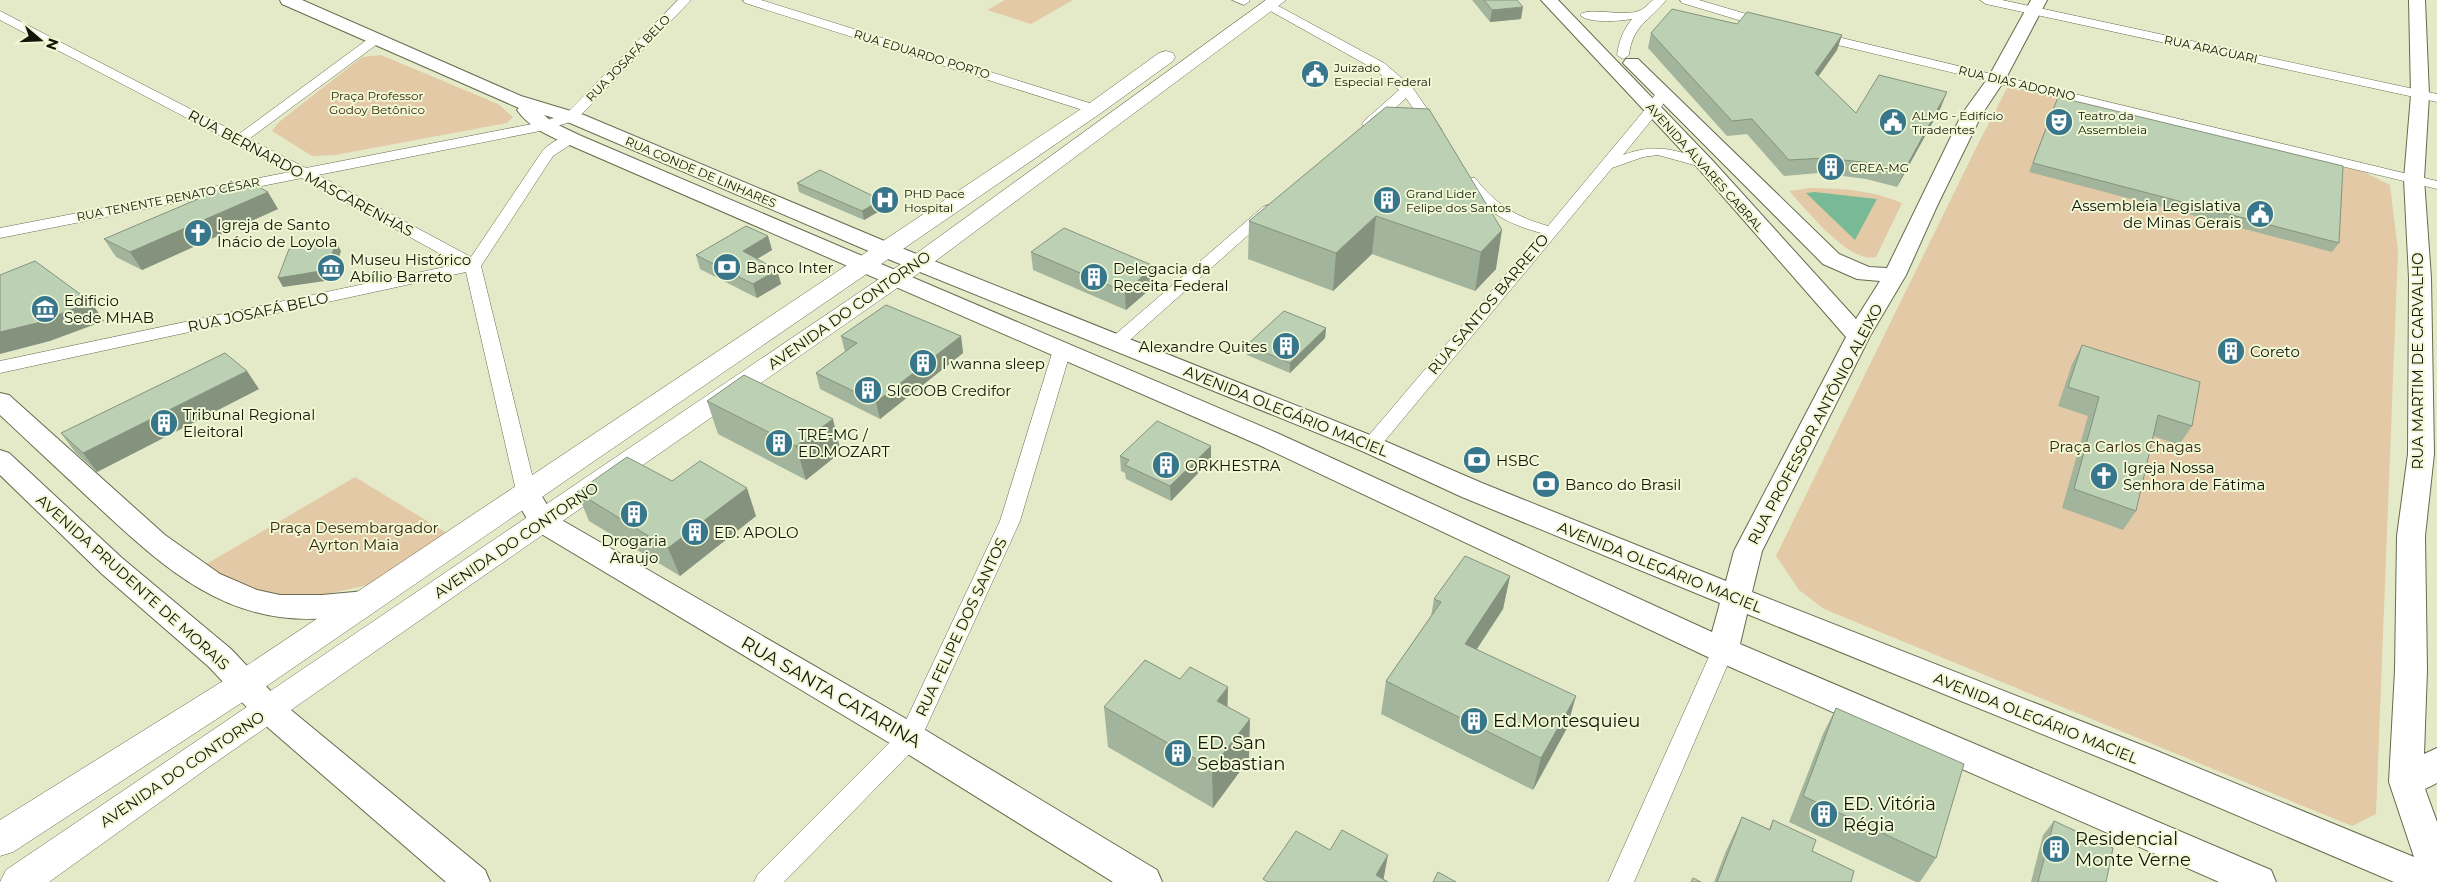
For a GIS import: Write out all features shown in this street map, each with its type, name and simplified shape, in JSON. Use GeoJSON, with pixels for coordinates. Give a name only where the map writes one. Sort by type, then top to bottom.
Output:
{"type":"FeatureCollection","features":[{"type":"Feature","properties":{"kind":"main road","name":"AVENIDA DO CONTORNO"},"geometry":{"type":"LineString","coordinates":[[0,840],[243,685],[526,495],[1094,109],[1244,0]]}},
{"type":"Feature","properties":{"kind":"main road","name":"AVENIDA DO CONTORNO"},"geometry":{"type":"LineString","coordinates":[[19,882],[197,757],[269,710],[918,263],[1275,2]]}},
{"type":"Feature","properties":{"kind":"main road","name":"AVENIDA OLEGÁRIO MACIEL"},"geometry":{"type":"LineString","coordinates":[[864,265],[896,278]]}},
{"type":"Feature","properties":{"kind":"street","name":"RUA CONDE DE LINHARES"},"geometry":{"type":"LineString","coordinates":[[288,0],[514,100],[571,117],[886,250]]}},
{"type":"Feature","properties":{"kind":"street","name":"RUA JOSAFÁ BELO"},"geometry":{"type":"LineString","coordinates":[[571,117],[685,0]]}},
{"type":"Feature","properties":{"kind":"street","name":"RUA EDUARDO PORTO"},"geometry":{"type":"LineString","coordinates":[[749,0],[1094,109]]}},
{"type":"Feature","properties":{"kind":"street","name":"AVENIDA ÁLVARES CABRAL"},"geometry":{"type":"LineString","coordinates":[[1549,0],[1658,101],[1702,135],[1831,259],[1865,274],[1895,276]]}},
{"type":"Feature","properties":{"kind":"street"},"geometry":{"type":"LineString","coordinates":[[1561,0],[1586,15],[1614,18],[1646,14]]}},
{"type":"Feature","properties":{"kind":"street","name":"AVENIDA ÁLVARES CABRAL"},"geometry":{"type":"LineString","coordinates":[[1572,0],[1623,55],[1705,164],[1858,336]]}},
{"type":"Feature","properties":{"kind":"street"},"geometry":{"type":"LineString","coordinates":[[1623,55],[1624,40],[1630,26],[1660,0]]}},
{"type":"Feature","properties":{"kind":"street"},"geometry":{"type":"LineString","coordinates":[[1686,0],[1781,28]]}},
{"type":"Feature","properties":{"kind":"street","name":"RUA ARAGUARI"},"geometry":{"type":"LineString","coordinates":[[1986,0],[2036,5],[2428,96]]}},
{"type":"Feature","properties":{"kind":"street","name":"RUA MARTIM DE CARVALHO"},"geometry":{"type":"LineString","coordinates":[[2417,0],[2428,96],[2414,179],[2429,457],[2411,536],[2411,670],[2406,782],[2426,841],[2437,866]]}},
{"type":"Feature","properties":{"kind":"street"},"geometry":{"type":"LineString","coordinates":[[1275,2],[1379,66],[1408,90],[1446,145]]}},
{"type":"Feature","properties":{"kind":"street","name":"RUA PROFESSOR ANTÔNIO ALEIXO"},"geometry":{"type":"LineString","coordinates":[[1621,882],[1723,650],[1748,550],[1858,336],[1895,276],[1926,206],[1972,114],[1997,78],[2036,5]]}},
{"type":"Feature","properties":{"kind":"street","name":"RUA BERNARDO MASCARENHAS"},"geometry":{"type":"LineString","coordinates":[[0,15],[304,173],[473,266]]}},
{"type":"Feature","properties":{"kind":"street","name":"RUA DIAS ADORNO"},"geometry":{"type":"LineString","coordinates":[[1800,32],[2437,185]]}},
{"type":"Feature","properties":{"kind":"street"},"geometry":{"type":"LineString","coordinates":[[239,140],[376,39]]}},
{"type":"Feature","properties":{"kind":"street"},"geometry":{"type":"LineString","coordinates":[[1355,136],[1408,90]]}},
{"type":"Feature","properties":{"kind":"street","name":"RUA CONDE DE LINHARES"},"geometry":{"type":"LineString","coordinates":[[514,100],[544,126],[864,265]]}},
{"type":"Feature","properties":{"kind":"street","name":"RUA SANTOS BARRETO"},"geometry":{"type":"LineString","coordinates":[[1371,445],[1607,165],[1658,101]]}},
{"type":"Feature","properties":{"kind":"street","name":"RUA TENENTE RENATO CÉSAR"},"geometry":{"type":"LineString","coordinates":[[0,233],[544,126],[571,117]]}},
{"type":"Feature","properties":{"kind":"street"},"geometry":{"type":"LineString","coordinates":[[526,495],[473,266],[548,153],[560,144],[572,139]]}},
{"type":"Feature","properties":{"kind":"street","name":"RUA SANTOS BARRETO"},"geometry":{"type":"LineString","coordinates":[[1607,165],[1641,153],[1658,151],[1705,164]]}},
{"type":"Feature","properties":{"kind":"street"},"geometry":{"type":"LineString","coordinates":[[1462,169],[1484,200],[1496,211],[1514,222],[1550,231]]}},
{"type":"Feature","properties":{"kind":"street"},"geometry":{"type":"LineString","coordinates":[[1116,343],[1279,201]]}},
{"type":"Feature","properties":{"kind":"street","name":"AVENIDA OLEGÁRIO MACIEL"},"geometry":{"type":"LineString","coordinates":[[886,250],[1371,445],[1472,490],[2145,761],[2434,882]]}},
{"type":"Feature","properties":{"kind":"street","name":"RUA JOSAFÁ BELO"},"geometry":{"type":"LineString","coordinates":[[0,367],[473,266]]}},
{"type":"Feature","properties":{"kind":"street","name":"AVENIDA OLEGÁRIO MACIEL"},"geometry":{"type":"LineString","coordinates":[[896,278],[1268,440],[1723,650],[2258,882]]}},
{"type":"Feature","properties":{"kind":"street","name":"RUA FELIPE DOS SANTOS"},"geometry":{"type":"LineString","coordinates":[[767,882],[910,738],[1010,521],[1062,350]]}},
{"type":"Feature","properties":{"kind":"street"},"geometry":{"type":"LineString","coordinates":[[0,401],[153,543],[190,572],[216,587],[253,601],[304,609],[365,602]]}},
{"type":"Feature","properties":{"kind":"street"},"geometry":{"type":"LineString","coordinates":[[1268,440],[1349,454],[1362,452],[1371,445]]}},
{"type":"Feature","properties":{"kind":"street","name":"AVENIDA PRUDENTE DE MORAIS"},"geometry":{"type":"LineString","coordinates":[[0,459],[112,566],[220,658],[243,685],[269,710],[472,882]]}},
{"type":"Feature","properties":{"kind":"street","name":"RUA SANTA CATARINA"},"geometry":{"type":"LineString","coordinates":[[526,495],[543,522],[910,738],[1144,882]]}},
{"type":"Feature","properties":{"kind":"street"},"geometry":{"type":"LineString","coordinates":[[2406,782],[2432,770],[2437,762]]}},
{"type":"Feature","properties":{"kind":"green space"},"geometry":{"type":"Polygon","coordinates":[[[1005,0],[1073,0],[1031,24],[987,10],[1005,0]]]}},
{"type":"Feature","properties":{"kind":"green space","name":"Praça Professor Godoy Betônico"},"geometry":{"type":"Polygon","coordinates":[[[381,55],[498,104],[513,117],[507,123],[335,155],[312,156],[272,131],[279,122],[362,57],[381,55]]]}},
{"type":"Feature","properties":{"kind":"green space","name":"Praça Carlos Chagas"},"geometry":{"type":"Polygon","coordinates":[[[2007,88],[2027,91],[2364,172],[2390,185],[2398,251],[2376,814],[2352,826],[1824,609],[1799,590],[1776,556],[2007,88]]]}},
{"type":"Feature","properties":{"kind":"green space"},"geometry":{"type":"Polygon","coordinates":[[[1811,188],[1858,191],[1902,203],[1876,257],[1865,257],[1841,244],[1817,222],[1789,191],[1811,188]]]}},
{"type":"Feature","properties":{"kind":"green space","name":"Praça Desembargador Ayrton Maia"},"geometry":{"type":"Polygon","coordinates":[[[355,477],[450,535],[381,582],[314,597],[262,595],[193,572],[355,477]]]}},
{"type":"Feature","properties":{"kind":"shaded area"},"geometry":{"type":"Polygon","coordinates":[[[1815,192],[1877,199],[1855,240],[1806,193],[1815,192]]]}},
{"type":"Feature","properties":{"kind":"building"},"geometry":{"type":"Polygon","coordinates":[[[1484,0],[1517,0],[1523,7],[1492,10],[1484,0]]]}},
{"type":"Feature","properties":{"kind":"building"},"geometry":{"type":"Polygon","coordinates":[[[1672,9],[1737,24],[1747,12],[1842,35],[1815,73],[1856,113],[1879,75],[1947,92],[1904,171],[1871,163],[1825,158],[1789,160],[1752,119],[1732,121],[1651,33],[1672,9]]]}},
{"type":"Feature","properties":{"kind":"building","name":"Assembleia Legislativa de Minas Gerais"},"geometry":{"type":"Polygon","coordinates":[[[2058,97],[2343,166],[2339,243],[2033,163],[2058,97]]]}},
{"type":"Feature","properties":{"kind":"building"},"geometry":{"type":"Polygon","coordinates":[[[1386,107],[1429,109],[1502,230],[1481,252],[1376,216],[1336,253],[1249,221],[1386,107]]]}},
{"type":"Feature","properties":{"kind":"building"},"geometry":{"type":"Polygon","coordinates":[[[820,170],[881,200],[862,211],[797,183],[820,170]]]}},
{"type":"Feature","properties":{"kind":"building"},"geometry":{"type":"Polygon","coordinates":[[[245,179],[268,192],[130,252],[104,239],[245,179]]]}},
{"type":"Feature","properties":{"kind":"building"},"geometry":{"type":"Polygon","coordinates":[[[746,226],[768,236],[743,251],[777,270],[753,284],[696,255],[746,226]]]}},
{"type":"Feature","properties":{"kind":"building"},"geometry":{"type":"Polygon","coordinates":[[[1064,228],[1154,266],[1125,292],[1031,252],[1064,228]]]}},
{"type":"Feature","properties":{"kind":"building"},"geometry":{"type":"Polygon","coordinates":[[[336,242],[327,270],[278,278],[289,249],[336,242]]]}},
{"type":"Feature","properties":{"kind":"building"},"geometry":{"type":"Polygon","coordinates":[[[35,261],[91,302],[37,323],[0,332],[0,275],[35,261]]]}},
{"type":"Feature","properties":{"kind":"building"},"geometry":{"type":"Polygon","coordinates":[[[886,305],[961,336],[876,402],[816,373],[857,343],[841,336],[886,305]]]}},
{"type":"Feature","properties":{"kind":"building","name":"Alexandre Quites"},"geometry":{"type":"Polygon","coordinates":[[[1284,311],[1326,328],[1290,363],[1247,345],[1284,311]]]}},
{"type":"Feature","properties":{"kind":"building","name":"Igreja Nossa Senhora de Fátima"},"geometry":{"type":"Polygon","coordinates":[[[2082,345],[2200,382],[2192,426],[2158,415],[2136,511],[2074,489],[2099,397],[2068,387],[2082,345]]]}},
{"type":"Feature","properties":{"kind":"building"},"geometry":{"type":"Polygon","coordinates":[[[225,353],[247,371],[83,453],[61,433],[225,353]]]}},
{"type":"Feature","properties":{"kind":"building"},"geometry":{"type":"Polygon","coordinates":[[[744,375],[833,419],[796,446],[707,401],[744,375]]]}},
{"type":"Feature","properties":{"kind":"building","name":"ORKHESTRA"},"geometry":{"type":"Polygon","coordinates":[[[1157,421],[1211,446],[1170,486],[1125,465],[1129,460],[1120,456],[1157,421]]]}},
{"type":"Feature","properties":{"kind":"building"},"geometry":{"type":"Polygon","coordinates":[[[627,457],[672,481],[700,461],[747,488],[668,548],[577,492],[627,457]]]}},
{"type":"Feature","properties":{"kind":"building"},"geometry":{"type":"Polygon","coordinates":[[[1465,556],[1510,576],[1465,644],[1576,696],[1541,758],[1386,681],[1441,602],[1434,599],[1465,556]]]}},
{"type":"Feature","properties":{"kind":"building"},"geometry":{"type":"Polygon","coordinates":[[[1145,660],[1180,679],[1190,667],[1228,687],[1217,701],[1250,719],[1212,768],[1104,707],[1145,660]]]}},
{"type":"Feature","properties":{"kind":"building"},"geometry":{"type":"Polygon","coordinates":[[[1836,708],[1964,764],[1936,858],[1803,796],[1836,708]]]}},
{"type":"Feature","properties":{"kind":"building"},"geometry":{"type":"Polygon","coordinates":[[[1742,817],[1770,830],[1773,820],[1816,840],[1812,851],[1854,871],[1851,882],[1717,882],[1742,817]]]}},
{"type":"Feature","properties":{"kind":"building"},"geometry":{"type":"Polygon","coordinates":[[[2054,821],[2113,848],[2106,882],[2038,882],[2054,821]]]}},
{"type":"Feature","properties":{"kind":"building"},"geometry":{"type":"Polygon","coordinates":[[[1342,830],[1388,855],[1376,875],[1388,882],[1268,882],[1263,879],[1296,831],[1330,850],[1342,830]]]}},
{"type":"Feature","properties":{"kind":"building"},"geometry":{"type":"Polygon","coordinates":[[[1438,872],[1456,882],[1433,882],[1438,872]]]}},
{"type":"Feature","properties":{"kind":"building"},"geometry":{"type":"Polygon","coordinates":[[[1693,878],[1701,882],[1691,882],[1693,878]]]}},
{"type":"Feature","properties":{"kind":"place","name":"Juizado Especial Federal"},"geometry":{"type":"Point","coordinates":[1315,74]}},
{"type":"Feature","properties":{"kind":"place","name":"ALMG - Edifício Tiradentes"},"geometry":{"type":"Point","coordinates":[1893,122]}},
{"type":"Feature","properties":{"kind":"place","name":"Teatro da Assembleia"},"geometry":{"type":"Point","coordinates":[2059,122]}},
{"type":"Feature","properties":{"kind":"place","name":"CREA-MG"},"geometry":{"type":"Point","coordinates":[1831,167]}},
{"type":"Feature","properties":{"kind":"place","name":"PHD Pace Hospital"},"geometry":{"type":"Point","coordinates":[885,200]}},
{"type":"Feature","properties":{"kind":"place","name":"Grand Lider Felipe dos Santos"},"geometry":{"type":"Point","coordinates":[1387,200]}},
{"type":"Feature","properties":{"kind":"place","name":"Assembleia Legislativa de Minas Gerais"},"geometry":{"type":"Point","coordinates":[2260,214]}},
{"type":"Feature","properties":{"kind":"place","name":"Igreja de Santo Inácio de Loyola"},"geometry":{"type":"Point","coordinates":[198,233]}},
{"type":"Feature","properties":{"kind":"place","name":"Banco Inter"},"geometry":{"type":"Point","coordinates":[727,267]}},
{"type":"Feature","properties":{"kind":"place","name":"Museu Histórico Abílio Barreto"},"geometry":{"type":"Point","coordinates":[331,268]}},
{"type":"Feature","properties":{"kind":"place","name":"Delegacia da Receita Federal"},"geometry":{"type":"Point","coordinates":[1094,277]}},
{"type":"Feature","properties":{"kind":"place","name":"Edificio Sede MHAB"},"geometry":{"type":"Point","coordinates":[45,309]}},
{"type":"Feature","properties":{"kind":"place","name":"Alexandre Quites"},"geometry":{"type":"Point","coordinates":[1286,346]}},
{"type":"Feature","properties":{"kind":"place","name":"Coreto"},"geometry":{"type":"Point","coordinates":[2231,351]}},
{"type":"Feature","properties":{"kind":"place","name":"I wanna sleep"},"geometry":{"type":"Point","coordinates":[923,363]}},
{"type":"Feature","properties":{"kind":"place","name":"SICOOB Credifor"},"geometry":{"type":"Point","coordinates":[868,390]}},
{"type":"Feature","properties":{"kind":"place","name":"Tribunal Regional Eleitoral"},"geometry":{"type":"Point","coordinates":[164,423]}},
{"type":"Feature","properties":{"kind":"place","name":"TRE-MG / ED.MOZART"},"geometry":{"type":"Point","coordinates":[779,443]}},
{"type":"Feature","properties":{"kind":"place","name":"HSBC"},"geometry":{"type":"Point","coordinates":[1477,460]}},
{"type":"Feature","properties":{"kind":"place","name":"ORKHESTRA"},"geometry":{"type":"Point","coordinates":[1166,465]}},
{"type":"Feature","properties":{"kind":"place","name":"Igreja Nossa Senhora de Fátima"},"geometry":{"type":"Point","coordinates":[2104,476]}},
{"type":"Feature","properties":{"kind":"place","name":"Banco do Brasil"},"geometry":{"type":"Point","coordinates":[1546,484]}},
{"type":"Feature","properties":{"kind":"place","name":"Drogaria Araujo"},"geometry":{"type":"Point","coordinates":[634,514]}},
{"type":"Feature","properties":{"kind":"place","name":"ED. APOLO"},"geometry":{"type":"Point","coordinates":[695,532]}},
{"type":"Feature","properties":{"kind":"place","name":"Ed.Montesquieu"},"geometry":{"type":"Point","coordinates":[1474,721]}},
{"type":"Feature","properties":{"kind":"place","name":"ED. San Sebastian"},"geometry":{"type":"Point","coordinates":[1178,753]}},
{"type":"Feature","properties":{"kind":"place","name":"ED. Vitória Régia"},"geometry":{"type":"Point","coordinates":[1824,814]}},
{"type":"Feature","properties":{"kind":"place","name":"Residencial Monte Verne"},"geometry":{"type":"Point","coordinates":[2056,849]}}]}
